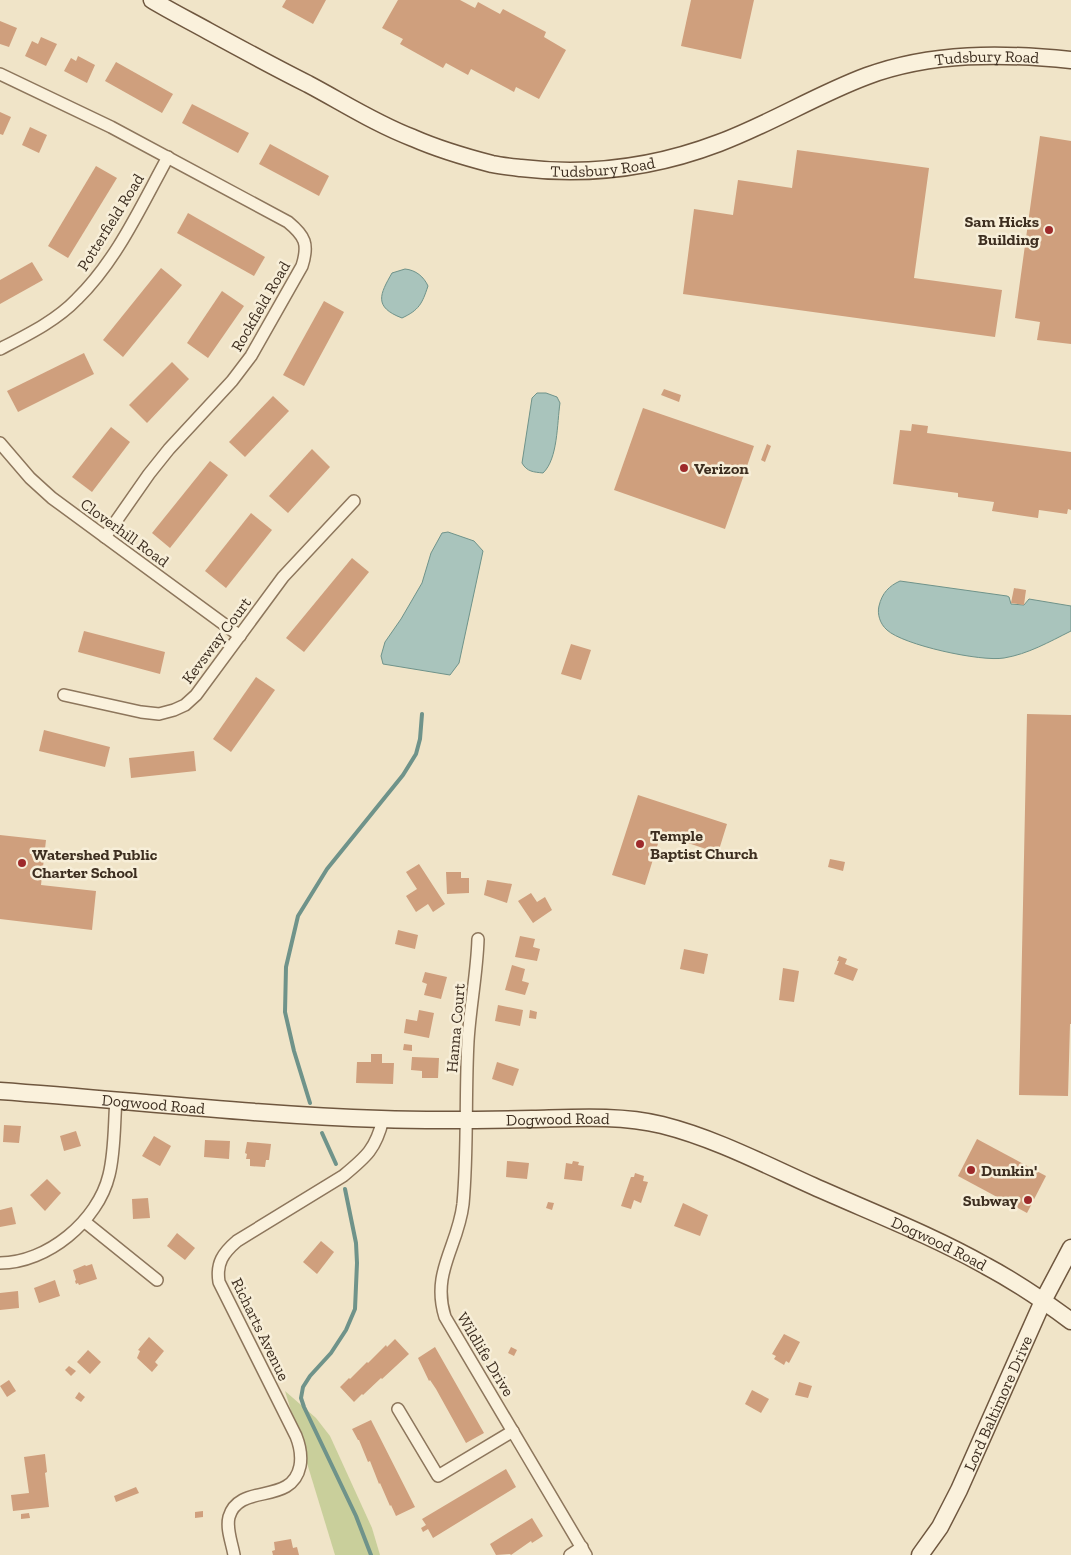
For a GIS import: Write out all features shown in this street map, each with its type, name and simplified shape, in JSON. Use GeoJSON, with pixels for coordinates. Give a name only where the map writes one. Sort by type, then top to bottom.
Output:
{"type":"FeatureCollection","features":[{"type":"Feature","properties":{"kind":"main road","name":"Tudsbury Road"},"geometry":{"type":"LineString","coordinates":[[152,0],[411,138],[450,152],[494,164],[540,170],[584,171],[626,167],[664,161],[693,153],[758,127],[844,85],[869,75],[907,65],[977,56],[1024,56],[1071,60]]}},
{"type":"Feature","properties":{"kind":"main road","name":"Dogwood Road"},"geometry":{"type":"LineString","coordinates":[[0,1091],[292,1115],[466,1120],[587,1118],[628,1120],[660,1125],[733,1150],[943,1244],[985,1265],[1071,1321]]}},
{"type":"Feature","properties":{"kind":"main road","name":"Lord Baltimore Drive"},"geometry":{"type":"LineString","coordinates":[[920,1555],[940,1527],[959,1490],[1043,1301],[1071,1248]]}},
{"type":"Feature","properties":{"kind":"street","name":"Rockfield Road"},"geometry":{"type":"LineString","coordinates":[[0,74],[111,127],[288,222],[302,235],[305,243],[306,253],[302,266],[251,356],[232,381],[169,449],[105,537]]}},
{"type":"Feature","properties":{"kind":"street","name":"Potterfield Road"},"geometry":{"type":"LineString","coordinates":[[0,349],[56,317],[93,282],[107,264],[168,158]]}},
{"type":"Feature","properties":{"kind":"street","name":"Cloverhill Road"},"geometry":{"type":"LineString","coordinates":[[0,443],[30,478],[52,498],[240,636]]}},
{"type":"Feature","properties":{"kind":"street","name":"Kevsway Court"},"geometry":{"type":"LineString","coordinates":[[64,695],[141,712],[159,714],[186,705],[196,695],[283,577],[354,501]]}},
{"type":"Feature","properties":{"kind":"street","name":"Hanna Court"},"geometry":{"type":"LineString","coordinates":[[466,1120],[468,1041],[478,939]]}},
{"type":"Feature","properties":{"kind":"street"},"geometry":{"type":"LineString","coordinates":[[0,1263],[25,1259],[45,1252],[84,1222],[95,1207],[108,1177],[112,1154],[116,1100]]}},
{"type":"Feature","properties":{"kind":"street","name":"Richarts Avenue"},"geometry":{"type":"LineString","coordinates":[[234,1555],[228,1526],[230,1515],[236,1504],[247,1498],[284,1488],[294,1480],[301,1460],[301,1449],[219,1282],[217,1271],[220,1261],[226,1251],[237,1241],[343,1176],[359,1163],[379,1137],[383,1119]]}},
{"type":"Feature","properties":{"kind":"street","name":"Wildlife Drive"},"geometry":{"type":"LineString","coordinates":[[466,1120],[462,1211],[456,1236],[442,1275],[440,1288],[441,1304],[445,1317],[584,1551]]}},
{"type":"Feature","properties":{"kind":"street"},"geometry":{"type":"LineString","coordinates":[[84,1222],[157,1280]]}},
{"type":"Feature","properties":{"kind":"street"},"geometry":{"type":"LineString","coordinates":[[398,1409],[438,1476],[513,1431]]}},
{"type":"Feature","properties":{"kind":"street"},"geometry":{"type":"LineString","coordinates":[[570,1555],[584,1551]]}},
{"type":"Feature","properties":{"kind":"green space"},"geometry":{"type":"Polygon","coordinates":[[[285,1391],[316,1418],[330,1436],[372,1528],[380,1555],[335,1555],[285,1391]]]}},
{"type":"Feature","properties":{"kind":"water"},"geometry":{"type":"Polygon","coordinates":[[[405,269],[419,274],[428,286],[419,306],[402,318],[387,309],[383,304],[382,294],[392,273],[405,269]]]}},
{"type":"Feature","properties":{"kind":"water"},"geometry":{"type":"Polygon","coordinates":[[[537,393],[546,393],[557,397],[560,403],[552,459],[543,473],[528,470],[522,463],[532,398],[537,393]]]}},
{"type":"Feature","properties":{"kind":"water"},"geometry":{"type":"Polygon","coordinates":[[[448,532],[474,541],[483,551],[459,663],[450,675],[383,664],[381,656],[385,642],[422,583],[431,553],[442,533],[448,532]]]}},
{"type":"Feature","properties":{"kind":"water"},"geometry":{"type":"Polygon","coordinates":[[[900,581],[1007,596],[1011,604],[1024,605],[1029,599],[1071,606],[1071,631],[1030,651],[1004,658],[993,659],[961,655],[925,647],[896,636],[885,628],[880,619],[878,609],[882,597],[892,585],[900,581]]]}},
{"type":"Feature","properties":{"kind":"building"},"geometry":{"type":"Polygon","coordinates":[[[286,0],[326,0],[313,24],[282,7],[286,0]]]}},
{"type":"Feature","properties":{"kind":"building"},"geometry":{"type":"Polygon","coordinates":[[[398,0],[460,0],[475,8],[478,2],[500,14],[503,9],[546,32],[544,37],[566,50],[539,99],[516,87],[514,92],[471,69],[468,75],[446,63],[443,68],[400,44],[403,39],[382,28],[398,0]]]}},
{"type":"Feature","properties":{"kind":"building"},"geometry":{"type":"Polygon","coordinates":[[[691,0],[754,0],[741,59],[681,46],[691,0]]]}},
{"type":"Feature","properties":{"kind":"building"},"geometry":{"type":"Polygon","coordinates":[[[0,21],[17,28],[9,47],[0,44],[0,21]]]}},
{"type":"Feature","properties":{"kind":"building"},"geometry":{"type":"Polygon","coordinates":[[[41,37],[57,44],[46,66],[25,56],[32,41],[38,44],[41,37]]]}},
{"type":"Feature","properties":{"kind":"building"},"geometry":{"type":"Polygon","coordinates":[[[78,56],[95,65],[87,83],[64,71],[71,58],[76,61],[78,56]]]}},
{"type":"Feature","properties":{"kind":"building"},"geometry":{"type":"Polygon","coordinates":[[[116,62],[173,94],[162,113],[105,81],[116,62]]]}},
{"type":"Feature","properties":{"kind":"building"},"geometry":{"type":"Polygon","coordinates":[[[192,104],[249,133],[238,153],[182,123],[192,104]]]}},
{"type":"Feature","properties":{"kind":"building"},"geometry":{"type":"Polygon","coordinates":[[[0,112],[11,117],[3,135],[0,134],[0,112]]]}},
{"type":"Feature","properties":{"kind":"building"},"geometry":{"type":"Polygon","coordinates":[[[30,127],[47,135],[39,153],[22,145],[30,127]]]}},
{"type":"Feature","properties":{"kind":"building","name":"Sam Hicks Building"},"geometry":{"type":"Polygon","coordinates":[[[1040,136],[1071,141],[1071,344],[1037,340],[1040,322],[1015,318],[1040,136]]]}},
{"type":"Feature","properties":{"kind":"building"},"geometry":{"type":"Polygon","coordinates":[[[270,144],[329,176],[319,196],[259,164],[270,144]]]}},
{"type":"Feature","properties":{"kind":"building"},"geometry":{"type":"Polygon","coordinates":[[[797,150],[929,168],[914,278],[1002,290],[995,337],[683,294],[694,209],[733,215],[738,180],[792,188],[797,150]]]}},
{"type":"Feature","properties":{"kind":"building"},"geometry":{"type":"Polygon","coordinates":[[[96,166],[117,178],[68,258],[48,246],[96,166]]]}},
{"type":"Feature","properties":{"kind":"building"},"geometry":{"type":"Polygon","coordinates":[[[188,213],[265,257],[254,276],[177,233],[188,213]]]}},
{"type":"Feature","properties":{"kind":"building"},"geometry":{"type":"Polygon","coordinates":[[[32,262],[43,280],[0,304],[0,280],[32,262]]]}},
{"type":"Feature","properties":{"kind":"building"},"geometry":{"type":"Polygon","coordinates":[[[161,268],[182,285],[123,357],[103,340],[161,268]]]}},
{"type":"Feature","properties":{"kind":"building"},"geometry":{"type":"Polygon","coordinates":[[[222,291],[244,306],[208,358],[187,343],[222,291]]]}},
{"type":"Feature","properties":{"kind":"building"},"geometry":{"type":"Polygon","coordinates":[[[324,301],[344,312],[304,386],[283,375],[324,301]]]}},
{"type":"Feature","properties":{"kind":"building"},"geometry":{"type":"Polygon","coordinates":[[[84,353],[94,374],[18,412],[7,391],[84,353]]]}},
{"type":"Feature","properties":{"kind":"building"},"geometry":{"type":"Polygon","coordinates":[[[172,362],[189,379],[147,423],[129,405],[172,362]]]}},
{"type":"Feature","properties":{"kind":"building"},"geometry":{"type":"Polygon","coordinates":[[[664,389],[681,395],[679,402],[661,395],[664,389]]]}},
{"type":"Feature","properties":{"kind":"building"},"geometry":{"type":"Polygon","coordinates":[[[273,396],[289,411],[245,457],[229,442],[273,396]]]}},
{"type":"Feature","properties":{"kind":"building","name":"Verizon"},"geometry":{"type":"Polygon","coordinates":[[[643,408],[754,446],[725,529],[614,490],[643,408]]]}},
{"type":"Feature","properties":{"kind":"building"},"geometry":{"type":"Polygon","coordinates":[[[912,424],[928,426],[927,433],[1071,452],[1071,510],[1068,509],[1067,514],[1039,510],[1038,518],[992,511],[994,502],[958,497],[958,493],[893,484],[900,430],[911,431],[912,424]]]}},
{"type":"Feature","properties":{"kind":"building"},"geometry":{"type":"Polygon","coordinates":[[[111,427],[130,442],[92,492],[72,477],[111,427]]]}},
{"type":"Feature","properties":{"kind":"building"},"geometry":{"type":"Polygon","coordinates":[[[767,444],[771,446],[765,462],[761,460],[767,444]]]}},
{"type":"Feature","properties":{"kind":"building"},"geometry":{"type":"Polygon","coordinates":[[[312,449],[330,467],[288,513],[269,496],[312,449]]]}},
{"type":"Feature","properties":{"kind":"building"},"geometry":{"type":"Polygon","coordinates":[[[210,461],[228,475],[170,548],[152,533],[210,461]]]}},
{"type":"Feature","properties":{"kind":"building"},"geometry":{"type":"Polygon","coordinates":[[[251,513],[272,530],[226,588],[205,571],[251,513]]]}},
{"type":"Feature","properties":{"kind":"building"},"geometry":{"type":"Polygon","coordinates":[[[352,558],[369,572],[304,652],[286,638],[352,558]]]}},
{"type":"Feature","properties":{"kind":"building"},"geometry":{"type":"Polygon","coordinates":[[[1014,588],[1026,590],[1024,605],[1011,603],[1014,588]]]}},
{"type":"Feature","properties":{"kind":"building"},"geometry":{"type":"Polygon","coordinates":[[[84,631],[165,652],[160,674],[78,652],[84,631]]]}},
{"type":"Feature","properties":{"kind":"building"},"geometry":{"type":"Polygon","coordinates":[[[571,644],[591,650],[581,680],[561,674],[571,644]]]}},
{"type":"Feature","properties":{"kind":"building"},"geometry":{"type":"Polygon","coordinates":[[[256,677],[275,690],[231,752],[213,739],[256,677]]]}},
{"type":"Feature","properties":{"kind":"building"},"geometry":{"type":"Polygon","coordinates":[[[1027,714],[1071,715],[1071,1024],[1068,1096],[1019,1095],[1027,714]]]}},
{"type":"Feature","properties":{"kind":"building"},"geometry":{"type":"Polygon","coordinates":[[[44,730],[110,747],[105,767],[39,751],[44,730]]]}},
{"type":"Feature","properties":{"kind":"building"},"geometry":{"type":"Polygon","coordinates":[[[194,751],[196,771],[131,778],[129,758],[194,751]]]}},
{"type":"Feature","properties":{"kind":"building","name":"Temple Baptist Church"},"geometry":{"type":"Polygon","coordinates":[[[638,795],[727,824],[718,853],[661,834],[645,885],[612,875],[638,795]]]}},
{"type":"Feature","properties":{"kind":"building","name":"Watershed Public Charter School"},"geometry":{"type":"Polygon","coordinates":[[[0,835],[46,840],[41,885],[96,891],[92,930],[0,919],[0,835]]]}},
{"type":"Feature","properties":{"kind":"building"},"geometry":{"type":"Polygon","coordinates":[[[830,859],[845,862],[843,871],[828,867],[830,859]]]}},
{"type":"Feature","properties":{"kind":"building"},"geometry":{"type":"Polygon","coordinates":[[[419,864],[445,904],[433,912],[428,904],[416,912],[406,896],[417,889],[406,872],[419,864]]]}},
{"type":"Feature","properties":{"kind":"building"},"geometry":{"type":"Polygon","coordinates":[[[446,872],[461,872],[461,878],[469,878],[469,893],[447,894],[446,872]]]}},
{"type":"Feature","properties":{"kind":"building"},"geometry":{"type":"Polygon","coordinates":[[[487,880],[512,884],[507,903],[484,895],[487,880]]]}},
{"type":"Feature","properties":{"kind":"building"},"geometry":{"type":"Polygon","coordinates":[[[531,893],[537,902],[545,897],[552,910],[533,923],[518,901],[531,893]]]}},
{"type":"Feature","properties":{"kind":"building"},"geometry":{"type":"Polygon","coordinates":[[[398,930],[418,935],[415,949],[395,944],[398,930]]]}},
{"type":"Feature","properties":{"kind":"building"},"geometry":{"type":"Polygon","coordinates":[[[520,936],[535,939],[533,947],[540,949],[537,961],[515,957],[520,936]]]}},
{"type":"Feature","properties":{"kind":"building"},"geometry":{"type":"Polygon","coordinates":[[[684,949],[708,954],[704,974],[680,969],[684,949]]]}},
{"type":"Feature","properties":{"kind":"building"},"geometry":{"type":"Polygon","coordinates":[[[839,956],[847,959],[845,964],[858,969],[853,981],[834,974],[839,956]]]}},
{"type":"Feature","properties":{"kind":"building"},"geometry":{"type":"Polygon","coordinates":[[[512,965],[525,969],[522,981],[529,983],[525,995],[505,990],[512,965]]]}},
{"type":"Feature","properties":{"kind":"building"},"geometry":{"type":"Polygon","coordinates":[[[783,968],[799,971],[794,1002],[779,1000],[783,968]]]}},
{"type":"Feature","properties":{"kind":"building"},"geometry":{"type":"Polygon","coordinates":[[[425,972],[447,977],[441,999],[424,995],[427,984],[422,982],[425,972]]]}},
{"type":"Feature","properties":{"kind":"building"},"geometry":{"type":"Polygon","coordinates":[[[498,1005],[523,1010],[520,1026],[495,1021],[498,1005]]]}},
{"type":"Feature","properties":{"kind":"building"},"geometry":{"type":"Polygon","coordinates":[[[419,1010],[434,1013],[429,1038],[404,1033],[406,1019],[417,1021],[419,1010]]]}},
{"type":"Feature","properties":{"kind":"building"},"geometry":{"type":"Polygon","coordinates":[[[530,1010],[537,1012],[536,1019],[529,1018],[530,1010]]]}},
{"type":"Feature","properties":{"kind":"building"},"geometry":{"type":"Polygon","coordinates":[[[404,1044],[412,1045],[412,1051],[403,1050],[404,1044]]]}},
{"type":"Feature","properties":{"kind":"building"},"geometry":{"type":"Polygon","coordinates":[[[371,1054],[382,1054],[382,1063],[394,1063],[393,1084],[356,1083],[357,1062],[371,1062],[371,1054]]]}},
{"type":"Feature","properties":{"kind":"building"},"geometry":{"type":"Polygon","coordinates":[[[412,1057],[439,1058],[438,1078],[422,1078],[422,1071],[411,1070],[412,1057]]]}},
{"type":"Feature","properties":{"kind":"building"},"geometry":{"type":"Polygon","coordinates":[[[497,1062],[519,1069],[513,1086],[492,1079],[497,1062]]]}},
{"type":"Feature","properties":{"kind":"building"},"geometry":{"type":"Polygon","coordinates":[[[4,1125],[21,1126],[19,1143],[3,1142],[4,1125]]]}},
{"type":"Feature","properties":{"kind":"building"},"geometry":{"type":"Polygon","coordinates":[[[76,1131],[81,1146],[64,1151],[60,1136],[76,1131]]]}},
{"type":"Feature","properties":{"kind":"building"},"geometry":{"type":"Polygon","coordinates":[[[154,1136],[171,1146],[160,1166],[142,1156],[154,1136]]]}},
{"type":"Feature","properties":{"kind":"building"},"geometry":{"type":"Polygon","coordinates":[[[977,1139],[1046,1176],[1027,1213],[958,1176],[977,1139]]]}},
{"type":"Feature","properties":{"kind":"building"},"geometry":{"type":"Polygon","coordinates":[[[205,1140],[230,1141],[229,1159],[204,1157],[205,1140]]]}},
{"type":"Feature","properties":{"kind":"building"},"geometry":{"type":"Polygon","coordinates":[[[247,1142],[271,1144],[269,1160],[266,1160],[265,1167],[250,1166],[250,1159],[246,1159],[247,1154],[245,1153],[247,1142]]]}},
{"type":"Feature","properties":{"kind":"building"},"geometry":{"type":"Polygon","coordinates":[[[507,1161],[529,1163],[527,1179],[506,1177],[507,1161]]]}},
{"type":"Feature","properties":{"kind":"building"},"geometry":{"type":"Polygon","coordinates":[[[573,1161],[579,1162],[578,1165],[584,1166],[582,1181],[564,1179],[566,1163],[572,1164],[573,1161]]]}},
{"type":"Feature","properties":{"kind":"building"},"geometry":{"type":"Polygon","coordinates":[[[635,1173],[644,1176],[643,1181],[648,1182],[641,1203],[634,1200],[631,1209],[621,1206],[631,1177],[634,1177],[635,1173]]]}},
{"type":"Feature","properties":{"kind":"building"},"geometry":{"type":"Polygon","coordinates":[[[47,1179],[61,1193],[45,1211],[30,1195],[47,1179]]]}},
{"type":"Feature","properties":{"kind":"building"},"geometry":{"type":"Polygon","coordinates":[[[148,1198],[150,1218],[133,1219],[132,1199],[148,1198]]]}},
{"type":"Feature","properties":{"kind":"building"},"geometry":{"type":"Polygon","coordinates":[[[548,1202],[554,1203],[552,1210],[546,1208],[548,1202]]]}},
{"type":"Feature","properties":{"kind":"building"},"geometry":{"type":"Polygon","coordinates":[[[683,1203],[708,1215],[700,1236],[674,1226],[683,1203]]]}},
{"type":"Feature","properties":{"kind":"building"},"geometry":{"type":"Polygon","coordinates":[[[12,1207],[16,1224],[0,1227],[0,1210],[12,1207]]]}},
{"type":"Feature","properties":{"kind":"building"},"geometry":{"type":"Polygon","coordinates":[[[177,1233],[195,1248],[185,1260],[167,1246],[177,1233]]]}},
{"type":"Feature","properties":{"kind":"building"},"geometry":{"type":"Polygon","coordinates":[[[321,1241],[334,1252],[317,1274],[303,1262],[321,1241]]]}},
{"type":"Feature","properties":{"kind":"building"},"geometry":{"type":"Polygon","coordinates":[[[92,1264],[97,1279],[79,1285],[78,1283],[76,1284],[73,1270],[92,1264]]]}},
{"type":"Feature","properties":{"kind":"building"},"geometry":{"type":"Polygon","coordinates":[[[55,1280],[60,1296],[39,1303],[34,1288],[55,1280]]]}},
{"type":"Feature","properties":{"kind":"building"},"geometry":{"type":"Polygon","coordinates":[[[18,1291],[19,1308],[0,1310],[0,1293],[18,1291]]]}},
{"type":"Feature","properties":{"kind":"building"},"geometry":{"type":"Polygon","coordinates":[[[784,1334],[800,1342],[789,1363],[786,1361],[784,1365],[774,1359],[776,1356],[772,1354],[784,1334]]]}},
{"type":"Feature","properties":{"kind":"building"},"geometry":{"type":"Polygon","coordinates":[[[149,1337],[164,1351],[155,1362],[158,1365],[152,1372],[137,1358],[140,1351],[138,1350],[149,1337]]]}},
{"type":"Feature","properties":{"kind":"building"},"geometry":{"type":"Polygon","coordinates":[[[395,1339],[409,1354],[354,1402],[340,1387],[395,1339]]]}},
{"type":"Feature","properties":{"kind":"building"},"geometry":{"type":"Polygon","coordinates":[[[435,1347],[484,1433],[466,1443],[436,1389],[429,1381],[418,1358],[435,1347]]]}},
{"type":"Feature","properties":{"kind":"building"},"geometry":{"type":"Polygon","coordinates":[[[511,1347],[517,1350],[514,1356],[508,1353],[511,1347]]]}},
{"type":"Feature","properties":{"kind":"building"},"geometry":{"type":"Polygon","coordinates":[[[88,1350],[101,1362],[90,1374],[77,1362],[88,1350]]]}},
{"type":"Feature","properties":{"kind":"building"},"geometry":{"type":"Polygon","coordinates":[[[69,1366],[76,1371],[71,1376],[65,1370],[69,1366]]]}},
{"type":"Feature","properties":{"kind":"building"},"geometry":{"type":"Polygon","coordinates":[[[9,1380],[16,1391],[7,1397],[0,1386],[9,1380]]]}},
{"type":"Feature","properties":{"kind":"building"},"geometry":{"type":"Polygon","coordinates":[[[799,1382],[812,1386],[808,1398],[795,1395],[799,1382]]]}},
{"type":"Feature","properties":{"kind":"building"},"geometry":{"type":"Polygon","coordinates":[[[752,1390],[769,1399],[761,1413],[745,1404],[752,1390]]]}},
{"type":"Feature","properties":{"kind":"building"},"geometry":{"type":"Polygon","coordinates":[[[79,1392],[85,1397],[81,1402],[75,1398],[79,1392]]]}},
{"type":"Feature","properties":{"kind":"building"},"geometry":{"type":"Polygon","coordinates":[[[371,1420],[415,1507],[396,1516],[379,1484],[370,1461],[368,1462],[352,1429],[371,1420]]]}},
{"type":"Feature","properties":{"kind":"building"},"geometry":{"type":"Polygon","coordinates":[[[45,1454],[49,1507],[13,1511],[11,1495],[29,1493],[24,1457],[45,1454]]]}},
{"type":"Feature","properties":{"kind":"building"},"geometry":{"type":"Polygon","coordinates":[[[506,1469],[516,1487],[433,1538],[428,1529],[423,1532],[421,1528],[426,1525],[422,1519],[506,1469]]]}},
{"type":"Feature","properties":{"kind":"building"},"geometry":{"type":"Polygon","coordinates":[[[136,1487],[139,1493],[116,1502],[114,1496],[136,1487]]]}},
{"type":"Feature","properties":{"kind":"building"},"geometry":{"type":"Polygon","coordinates":[[[203,1511],[203,1517],[195,1518],[195,1512],[203,1511]]]}},
{"type":"Feature","properties":{"kind":"building"},"geometry":{"type":"Polygon","coordinates":[[[29,1513],[30,1518],[21,1519],[21,1514],[29,1513]]]}},
{"type":"Feature","properties":{"kind":"building"},"geometry":{"type":"Polygon","coordinates":[[[532,1518],[543,1536],[532,1543],[531,1541],[511,1555],[496,1555],[490,1544],[532,1518]]]}},
{"type":"Feature","properties":{"kind":"building"},"geometry":{"type":"Polygon","coordinates":[[[291,1539],[293,1548],[297,1547],[299,1555],[273,1555],[272,1551],[275,1550],[274,1542],[291,1539]]]}},
{"type":"Feature","properties":{"kind":"waterway"},"geometry":{"type":"LineString","coordinates":[[310,1103],[294,1051],[285,1012],[286,967],[298,916],[327,869],[403,775],[416,754],[420,739],[422,714]]}},
{"type":"Feature","properties":{"kind":"waterway"},"geometry":{"type":"LineString","coordinates":[[322,1133],[336,1164]]}},
{"type":"Feature","properties":{"kind":"waterway"},"geometry":{"type":"LineString","coordinates":[[345,1189],[356,1243],[355,1309],[346,1330],[331,1353],[310,1376],[303,1387],[301,1398],[356,1516],[371,1555]]}},
{"type":"Feature","properties":{"kind":"place","name":"Sam Hicks Building"},"geometry":{"type":"Point","coordinates":[1049,230]}},
{"type":"Feature","properties":{"kind":"place","name":"Verizon"},"geometry":{"type":"Point","coordinates":[684,468]}},
{"type":"Feature","properties":{"kind":"place","name":"Temple Baptist Church"},"geometry":{"type":"Point","coordinates":[640,844]}},
{"type":"Feature","properties":{"kind":"place","name":"Watershed Public Charter School"},"geometry":{"type":"Point","coordinates":[22,863]}},
{"type":"Feature","properties":{"kind":"place","name":"Dunkin'"},"geometry":{"type":"Point","coordinates":[971,1170]}},
{"type":"Feature","properties":{"kind":"place","name":"Subway"},"geometry":{"type":"Point","coordinates":[1028,1200]}}]}
